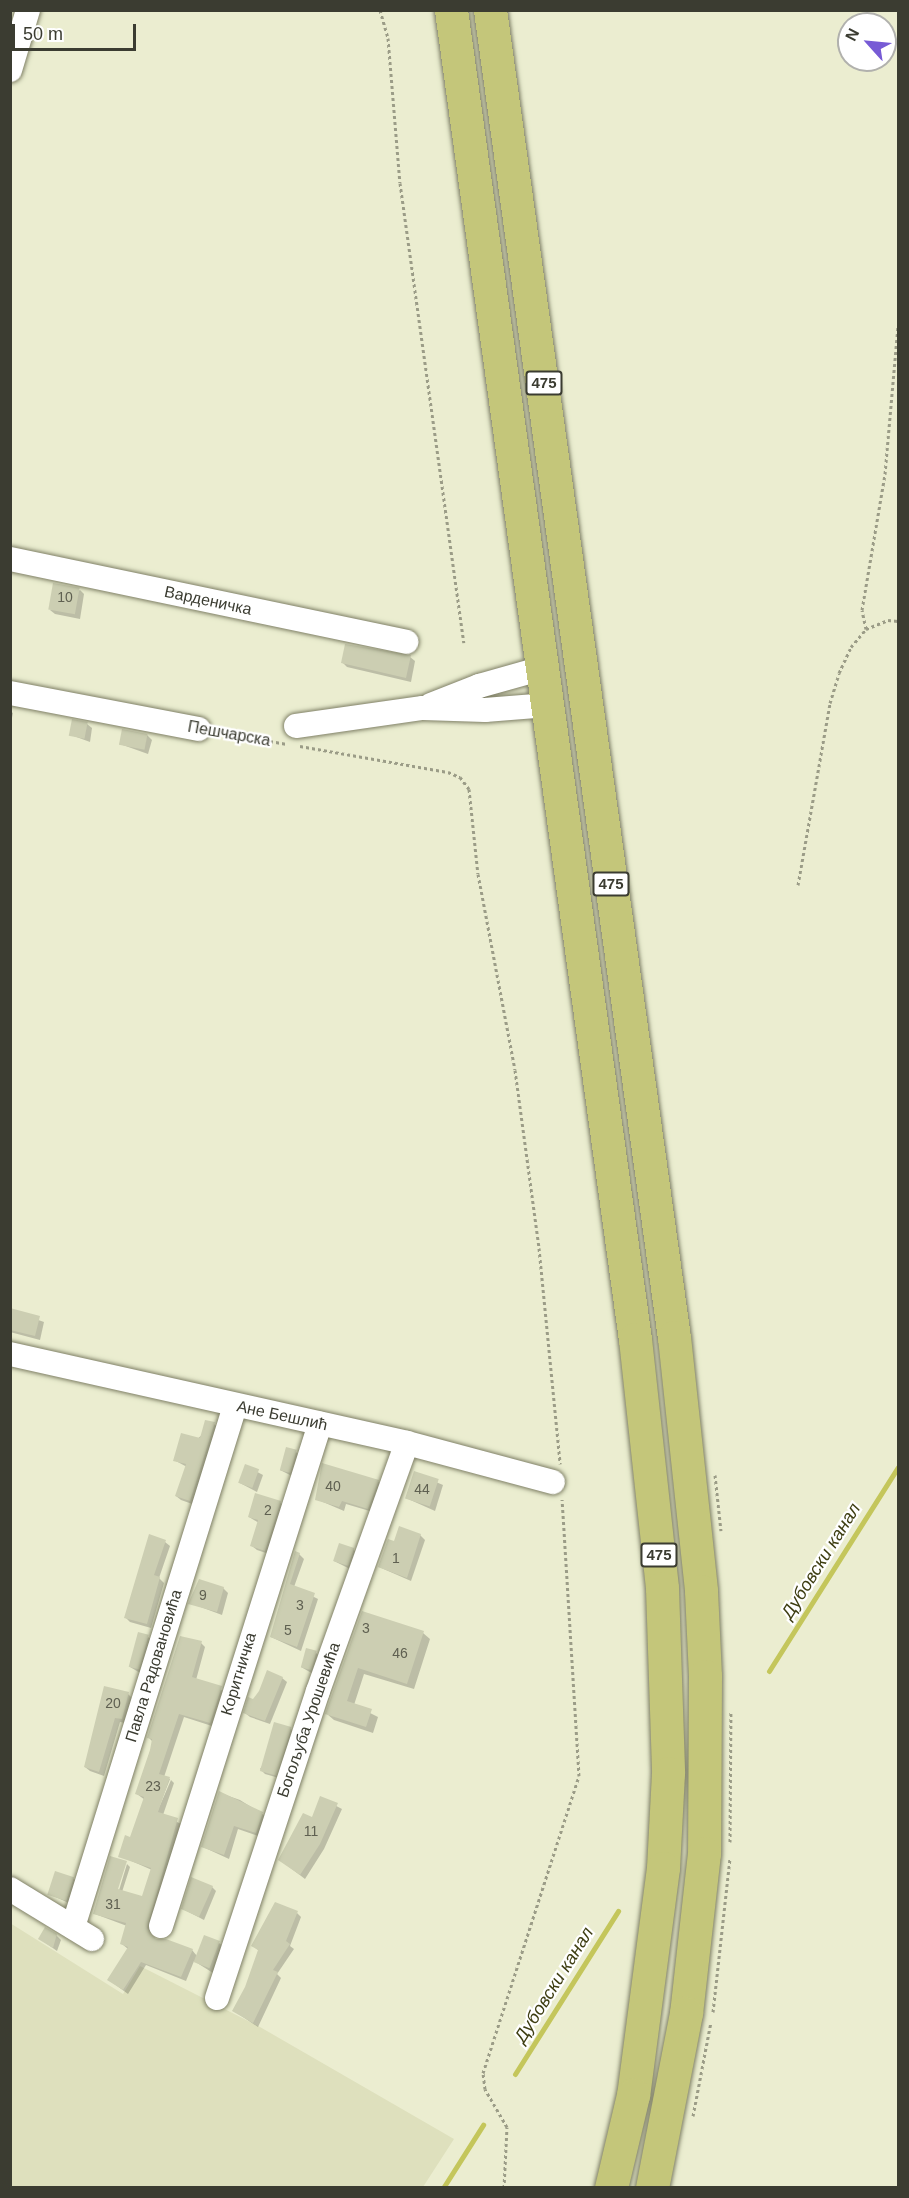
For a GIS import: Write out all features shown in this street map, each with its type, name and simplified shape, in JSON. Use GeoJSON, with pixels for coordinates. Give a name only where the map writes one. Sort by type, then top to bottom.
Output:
{"type":"FeatureCollection","features":[{"type":"Feature","properties":{"kind":"highway","name":"475"},"geometry":{"type":"LineString","coordinates":[[451,10],[649,1446],[667,1671],[668,1773],[657,1936],[633,2095],[611,2187]]}},
{"type":"Feature","properties":{"kind":"highway","name":"475"},"geometry":{"type":"LineString","coordinates":[[490,10],[674,1337],[701,1591],[706,1686],[704,1853],[686,2013],[651,2187]]}},
{"type":"Feature","properties":{"kind":"street"},"geometry":{"type":"LineString","coordinates":[[10,70],[28,10]]}},
{"type":"Feature","properties":{"kind":"street","name":"Варденичка"},"geometry":{"type":"LineString","coordinates":[[10,559],[406,642]]}},
{"type":"Feature","properties":{"kind":"street"},"geometry":{"type":"LineString","coordinates":[[423,708],[479,686],[543,668]]}},
{"type":"Feature","properties":{"kind":"street","name":"Пешчарска"},"geometry":{"type":"LineString","coordinates":[[10,693],[199,729]]}},
{"type":"Feature","properties":{"kind":"street"},"geometry":{"type":"LineString","coordinates":[[296,726],[423,708],[485,710],[548,705]]}},
{"type":"Feature","properties":{"kind":"street","name":"Ане Бешлић"},"geometry":{"type":"LineString","coordinates":[[10,1354],[407,1443],[553,1482]]}},
{"type":"Feature","properties":{"kind":"street","name":"Павла Радовановића"},"geometry":{"type":"LineString","coordinates":[[10,1889],[83,1933],[235,1406]]}},
{"type":"Feature","properties":{"kind":"street","name":"Коритничка"},"geometry":{"type":"LineString","coordinates":[[160,1926],[320,1424]]}},
{"type":"Feature","properties":{"kind":"street","name":"Богољуба Урошевића"},"geometry":{"type":"LineString","coordinates":[[217,1998],[318,1691],[407,1443]]}},
{"type":"Feature","properties":{"kind":"path"},"geometry":{"type":"LineString","coordinates":[[380,10],[388,38],[400,183],[464,643]]}},
{"type":"Feature","properties":{"kind":"path"},"geometry":{"type":"LineString","coordinates":[[866,629],[862,610],[885,474],[898,326]]}},
{"type":"Feature","properties":{"kind":"path"},"geometry":{"type":"LineString","coordinates":[[798,885],[830,703],[851,647],[866,629],[888,620],[898,621]]}},
{"type":"Feature","properties":{"kind":"path","name":"Пешчарска"},"geometry":{"type":"LineString","coordinates":[[199,729],[448,772]]}},
{"type":"Feature","properties":{"kind":"shaded area"},"geometry":{"type":"Polygon","coordinates":[[[10,1923],[123,1994],[140,1966],[260,2027],[454,2139],[423,2187],[11,2187],[10,1923]]]}},
{"type":"Feature","properties":{"kind":"building"},"geometry":{"type":"Polygon","coordinates":[[[53,583],[80,588],[75,614],[48,610],[53,583]]]}},
{"type":"Feature","properties":{"kind":"building"},"geometry":{"type":"Polygon","coordinates":[[[345,644],[411,655],[406,678],[341,663],[345,644]]]}},
{"type":"Feature","properties":{"kind":"building"},"geometry":{"type":"Polygon","coordinates":[[[72,719],[88,722],[84,739],[69,736],[72,719]]]}},
{"type":"Feature","properties":{"kind":"building"},"geometry":{"type":"Polygon","coordinates":[[[122,729],[148,734],[144,750],[119,745],[122,729]]]}},
{"type":"Feature","properties":{"kind":"building"},"geometry":{"type":"Polygon","coordinates":[[[10,1308],[40,1316],[35,1336],[10,1330],[10,1308]]]}},
{"type":"Feature","properties":{"kind":"building"},"geometry":{"type":"Polygon","coordinates":[[[205,1420],[215,1422],[190,1501],[175,1496],[186,1464],[173,1461],[181,1433],[200,1438],[205,1420]]]}},
{"type":"Feature","properties":{"kind":"building"},"geometry":{"type":"Polygon","coordinates":[[[286,1447],[297,1450],[290,1473],[280,1470],[286,1447]]]}},
{"type":"Feature","properties":{"kind":"building"},"geometry":{"type":"Polygon","coordinates":[[[322,1463],[379,1480],[368,1509],[342,1501],[339,1507],[315,1500],[322,1463]]]}},
{"type":"Feature","properties":{"kind":"building"},"geometry":{"type":"Polygon","coordinates":[[[245,1464],[259,1469],[252,1488],[238,1483],[245,1464]]]}},
{"type":"Feature","properties":{"kind":"building"},"geometry":{"type":"Polygon","coordinates":[[[414,1471],[439,1479],[430,1507],[405,1499],[414,1471]]]}},
{"type":"Feature","properties":{"kind":"building"},"geometry":{"type":"Polygon","coordinates":[[[255,1493],[281,1501],[265,1551],[250,1546],[258,1520],[248,1517],[255,1493]]]}},
{"type":"Feature","properties":{"kind":"building"},"geometry":{"type":"Polygon","coordinates":[[[399,1526],[421,1534],[407,1578],[378,1567],[388,1539],[394,1541],[399,1526]]]}},
{"type":"Feature","properties":{"kind":"building"},"geometry":{"type":"Polygon","coordinates":[[[149,1534],[166,1540],[154,1575],[160,1577],[147,1624],[124,1618],[149,1534]]]}},
{"type":"Feature","properties":{"kind":"building"},"geometry":{"type":"Polygon","coordinates":[[[339,1543],[354,1548],[348,1566],[333,1561],[339,1543]]]}},
{"type":"Feature","properties":{"kind":"building"},"geometry":{"type":"Polygon","coordinates":[[[295,1551],[300,1553],[290,1584],[315,1593],[297,1647],[270,1637],[295,1551]]]}},
{"type":"Feature","properties":{"kind":"building"},"geometry":{"type":"Polygon","coordinates":[[[199,1579],[224,1587],[217,1612],[188,1604],[199,1579]]]}},
{"type":"Feature","properties":{"kind":"building"},"geometry":{"type":"Polygon","coordinates":[[[362,1611],[424,1631],[407,1684],[358,1668],[347,1701],[372,1709],[366,1727],[325,1714],[362,1611]]]}},
{"type":"Feature","properties":{"kind":"building"},"geometry":{"type":"Polygon","coordinates":[[[138,1632],[149,1635],[139,1670],[129,1667],[138,1632]]]}},
{"type":"Feature","properties":{"kind":"building"},"geometry":{"type":"Polygon","coordinates":[[[180,1636],[202,1641],[192,1677],[222,1686],[210,1723],[179,1714],[159,1774],[170,1777],[158,1812],[178,1818],[147,1928],[156,1939],[166,1939],[193,1949],[181,1977],[141,1962],[123,1990],[107,1980],[128,1947],[120,1944],[126,1923],[93,1914],[110,1856],[127,1861],[118,1889],[142,1896],[151,1868],[118,1857],[125,1835],[130,1837],[144,1797],[135,1794],[150,1750],[152,1739],[147,1738],[180,1636]]]}},
{"type":"Feature","properties":{"kind":"building"},"geometry":{"type":"Polygon","coordinates":[[[306,1648],[317,1651],[311,1670],[301,1667],[306,1648]]]}},
{"type":"Feature","properties":{"kind":"building"},"geometry":{"type":"Polygon","coordinates":[[[267,1670],[283,1677],[265,1721],[243,1713],[248,1697],[253,1699],[259,1691],[267,1670]]]}},
{"type":"Feature","properties":{"kind":"building"},"geometry":{"type":"Polygon","coordinates":[[[104,1686],[129,1692],[122,1719],[115,1718],[99,1772],[84,1767],[104,1686]]]}},
{"type":"Feature","properties":{"kind":"building"},"geometry":{"type":"Polygon","coordinates":[[[274,1722],[291,1727],[277,1776],[260,1771],[274,1722]]]}},
{"type":"Feature","properties":{"kind":"building"},"geometry":{"type":"Polygon","coordinates":[[[219,1791],[263,1812],[256,1833],[234,1826],[224,1855],[201,1847],[219,1791]]]}},
{"type":"Feature","properties":{"kind":"building"},"geometry":{"type":"Polygon","coordinates":[[[320,1796],[338,1803],[320,1844],[300,1875],[278,1860],[303,1813],[312,1817],[320,1796]]]}},
{"type":"Feature","properties":{"kind":"building"},"geometry":{"type":"Polygon","coordinates":[[[55,1871],[74,1877],[66,1901],[47,1895],[55,1871]]]}},
{"type":"Feature","properties":{"kind":"building"},"geometry":{"type":"Polygon","coordinates":[[[191,1877],[213,1886],[199,1917],[181,1909],[191,1877]]]}},
{"type":"Feature","properties":{"kind":"building"},"geometry":{"type":"Polygon","coordinates":[[[275,1902],[298,1911],[286,1941],[290,1944],[273,1970],[278,1972],[253,2023],[232,2011],[245,1987],[258,1950],[251,1946],[275,1902]]]}},
{"type":"Feature","properties":{"kind":"building"},"geometry":{"type":"Polygon","coordinates":[[[45,1927],[57,1934],[53,1948],[38,1939],[45,1927]]]}},
{"type":"Feature","properties":{"kind":"building"},"geometry":{"type":"Polygon","coordinates":[[[204,1935],[220,1941],[209,1968],[194,1962],[204,1935]]]}},
{"type":"Feature","properties":{"kind":"waterway","name":"Дубовски канал"},"geometry":{"type":"LineString","coordinates":[[769,1671],[898,1467]]}},
{"type":"Feature","properties":{"kind":"waterway","name":"Дубовски канал"},"geometry":{"type":"LineString","coordinates":[[515,2074],[618,1911]]}},
{"type":"Feature","properties":{"kind":"waterway","name":"Дубовски канал"},"geometry":{"type":"LineString","coordinates":[[443,2188],[483,2125]]}}]}
